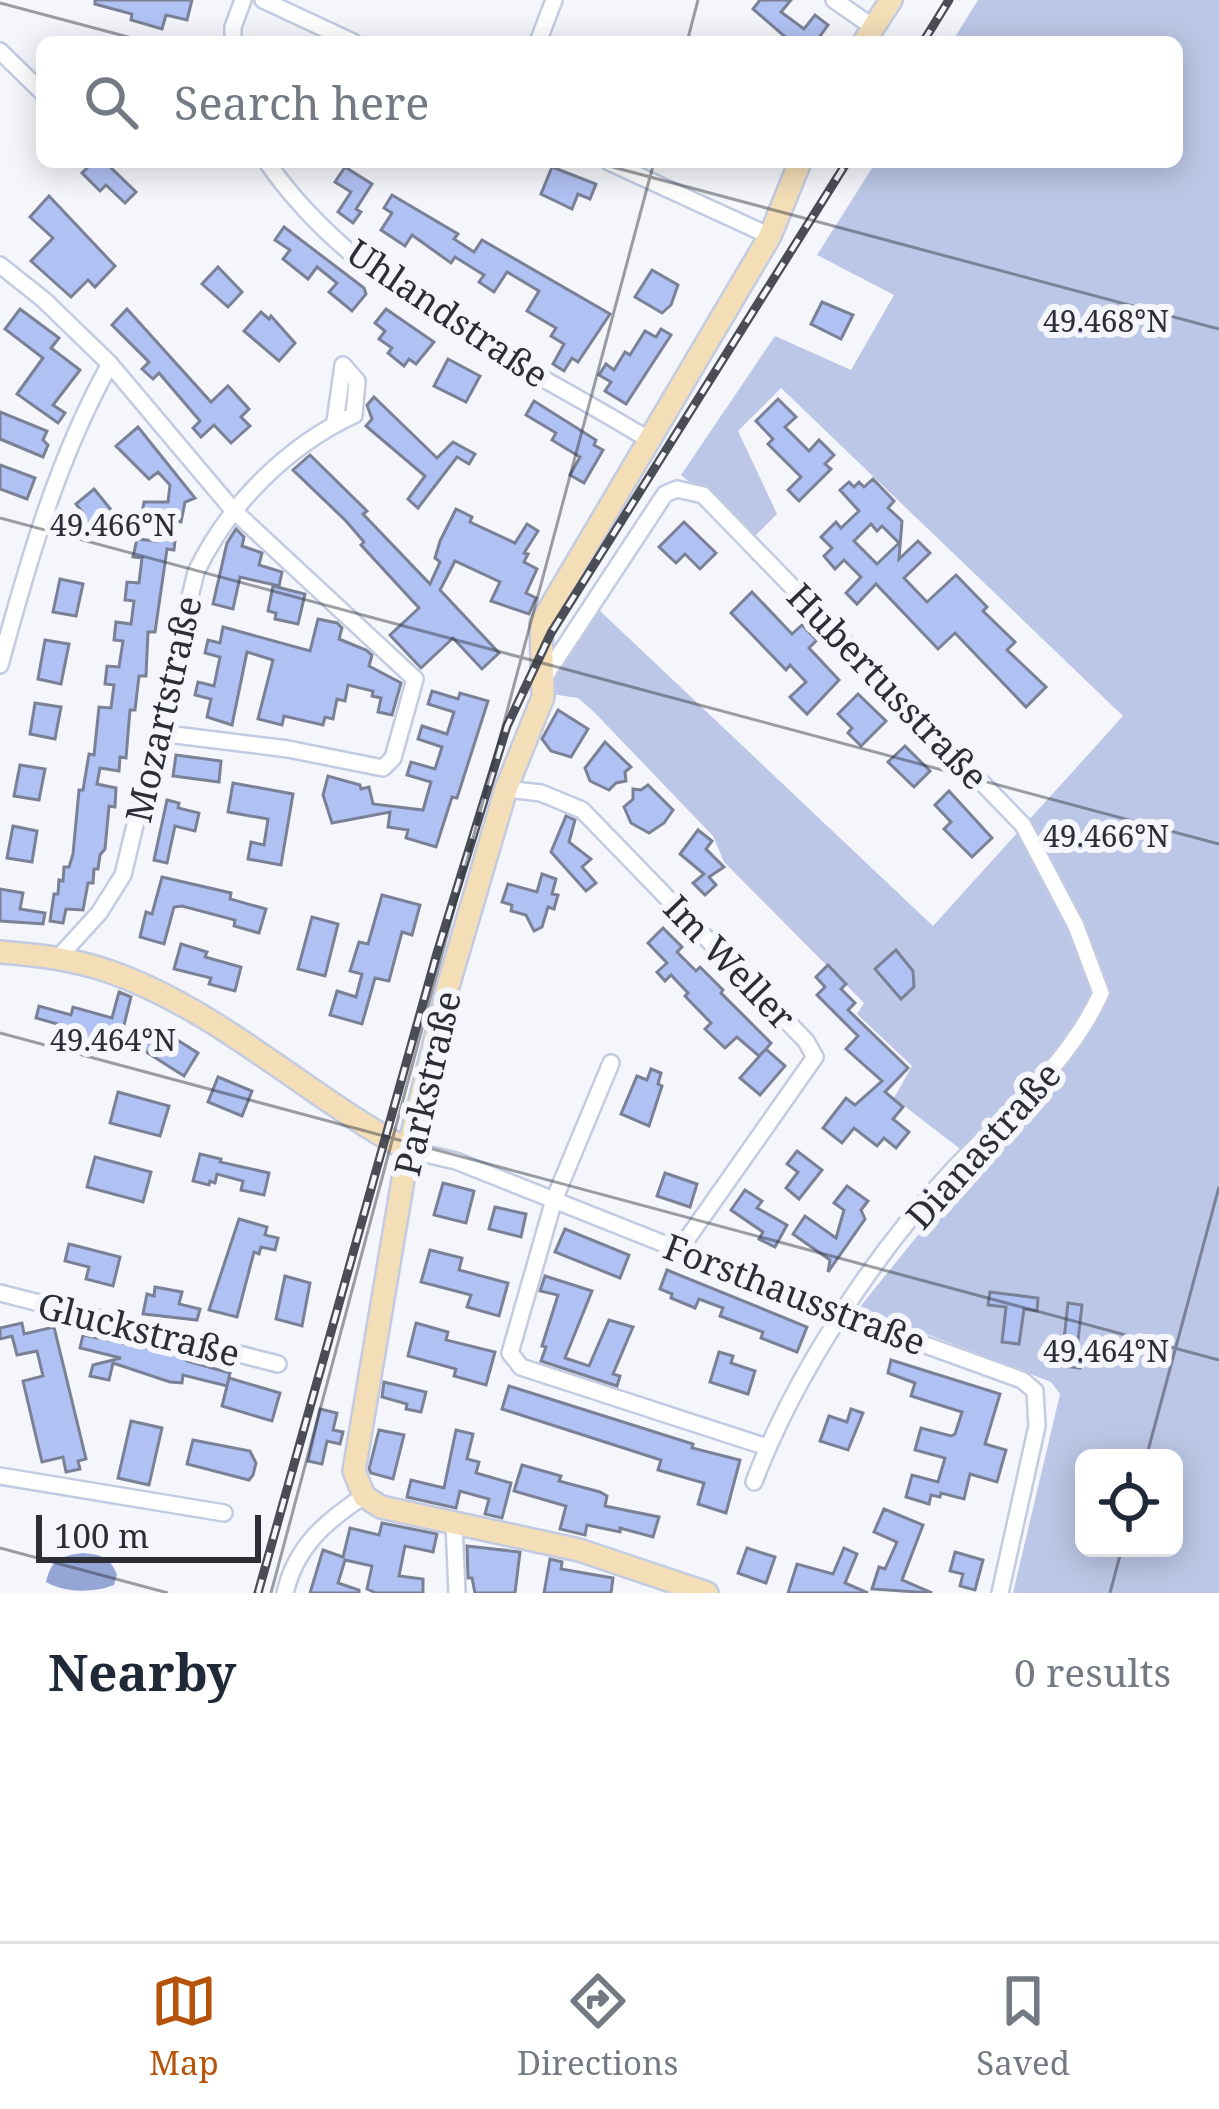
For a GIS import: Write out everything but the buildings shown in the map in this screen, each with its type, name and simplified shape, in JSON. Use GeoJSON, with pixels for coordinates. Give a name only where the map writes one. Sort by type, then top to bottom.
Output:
{"type":"FeatureCollection","features":[{"type":"Feature","properties":{"kind":"street"},"geometry":{"type":"LineString","coordinates":[[233,36],[243,0]]}},
{"type":"Feature","properties":{"kind":"street"},"geometry":{"type":"LineString","coordinates":[[263,0],[340,36]]}},
{"type":"Feature","properties":{"kind":"street"},"geometry":{"type":"LineString","coordinates":[[540,36],[554,0]]}},
{"type":"Feature","properties":{"kind":"street"},"geometry":{"type":"LineString","coordinates":[[834,0],[869,35],[890,0]]}},
{"type":"Feature","properties":{"kind":"street"},"geometry":{"type":"LineString","coordinates":[[0,51],[36,86]]}},
{"type":"Feature","properties":{"kind":"street","name":"Uhlandstraße"},"geometry":{"type":"LineString","coordinates":[[271,168],[288,194],[390,282],[649,440]]}},
{"type":"Feature","properties":{"kind":"street"},"geometry":{"type":"LineString","coordinates":[[622,168],[770,236]]}},
{"type":"Feature","properties":{"kind":"street","name":"Parkstraße"},"geometry":{"type":"LineString","coordinates":[[364,1496],[354,1471],[408,1150],[449,983],[506,789],[542,697],[540,629],[545,611],[770,236],[798,168]]}},
{"type":"Feature","properties":{"kind":"street"},"geometry":{"type":"LineString","coordinates":[[0,265],[110,364],[233,510],[415,679],[393,758],[383,768],[288,749],[159,733]]}},
{"type":"Feature","properties":{"kind":"street"},"geometry":{"type":"LineString","coordinates":[[0,665],[28,564],[83,412],[110,364]]}},
{"type":"Feature","properties":{"kind":"street","name":"Mozartstraße"},"geometry":{"type":"LineString","coordinates":[[58,958],[99,913],[123,874],[196,572],[213,536],[233,510],[310,436],[335,422]]}},
{"type":"Feature","properties":{"kind":"street","name":"Hubertusstraße"},"geometry":{"type":"LineString","coordinates":[[665,494],[689,489],[703,495],[1023,825],[1076,926],[1101,993]]}},
{"type":"Feature","properties":{"kind":"street","name":"Parkstraße"},"geometry":{"type":"LineString","coordinates":[[544,679],[665,494]]}},
{"type":"Feature","properties":{"kind":"street","name":"Im Weller"},"geometry":{"type":"LineString","coordinates":[[506,789],[541,793],[582,810],[806,1041],[815,1057],[680,1249]]}},
{"type":"Feature","properties":{"kind":"street","name":"Forsthausstraße"},"geometry":{"type":"LineString","coordinates":[[0,952],[58,958],[104,970],[166,996],[408,1150],[456,1161],[840,1314],[1022,1380],[1035,1390],[1037,1426],[1000,1593]]}},
{"type":"Feature","properties":{"kind":"street","name":"Dianastraße"},"geometry":{"type":"LineString","coordinates":[[754,1482],[767,1447],[840,1314],[947,1176],[1047,1078],[1084,1030],[1101,993]]}},
{"type":"Feature","properties":{"kind":"street"},"geometry":{"type":"LineString","coordinates":[[611,1063],[554,1200],[510,1353],[520,1366],[767,1447]]}},
{"type":"Feature","properties":{"kind":"street","name":"Gluckstraße"},"geometry":{"type":"LineString","coordinates":[[0,1293],[278,1364]]}},
{"type":"Feature","properties":{"kind":"street"},"geometry":{"type":"LineString","coordinates":[[0,1476],[224,1513]]}},
{"type":"Feature","properties":{"kind":"street"},"geometry":{"type":"LineString","coordinates":[[285,1593],[295,1564],[314,1533],[364,1496],[381,1507],[579,1550],[707,1593]]}},
{"type":"Feature","properties":{"kind":"street"},"geometry":{"type":"LineString","coordinates":[[454,1522],[457,1593]]}},
{"type":"Feature","properties":{"kind":"shaded area"},"geometry":{"type":"Polygon","coordinates":[[[978,0],[1219,0],[1219,1593],[1013,1593],[1060,1394],[1051,1382],[859,1308],[977,1162],[894,1098],[912,1066],[857,1014],[864,1003],[724,862],[713,836],[594,712],[578,698],[551,694],[553,671],[598,609],[933,926],[1123,716],[781,388],[738,431],[777,514],[755,536],[681,475],[775,336],[851,370],[894,295],[817,255],[872,168],[1183,168],[1183,36],[956,36],[978,0]]]}},
{"type":"Feature","properties":{"kind":"shaded area"},"geometry":{"type":"Polygon","coordinates":[[[83,1553],[108,1561],[117,1575],[114,1585],[79,1591],[46,1582],[58,1560],[83,1553]]]}},
{"type":"Feature","properties":{"kind":"railway"},"geometry":{"type":"LineString","coordinates":[[927,36],[949,0]]}},
{"type":"Feature","properties":{"kind":"railway"},"geometry":{"type":"LineString","coordinates":[[258,1593],[437,953],[507,726],[551,633],[843,168]]}}]}
